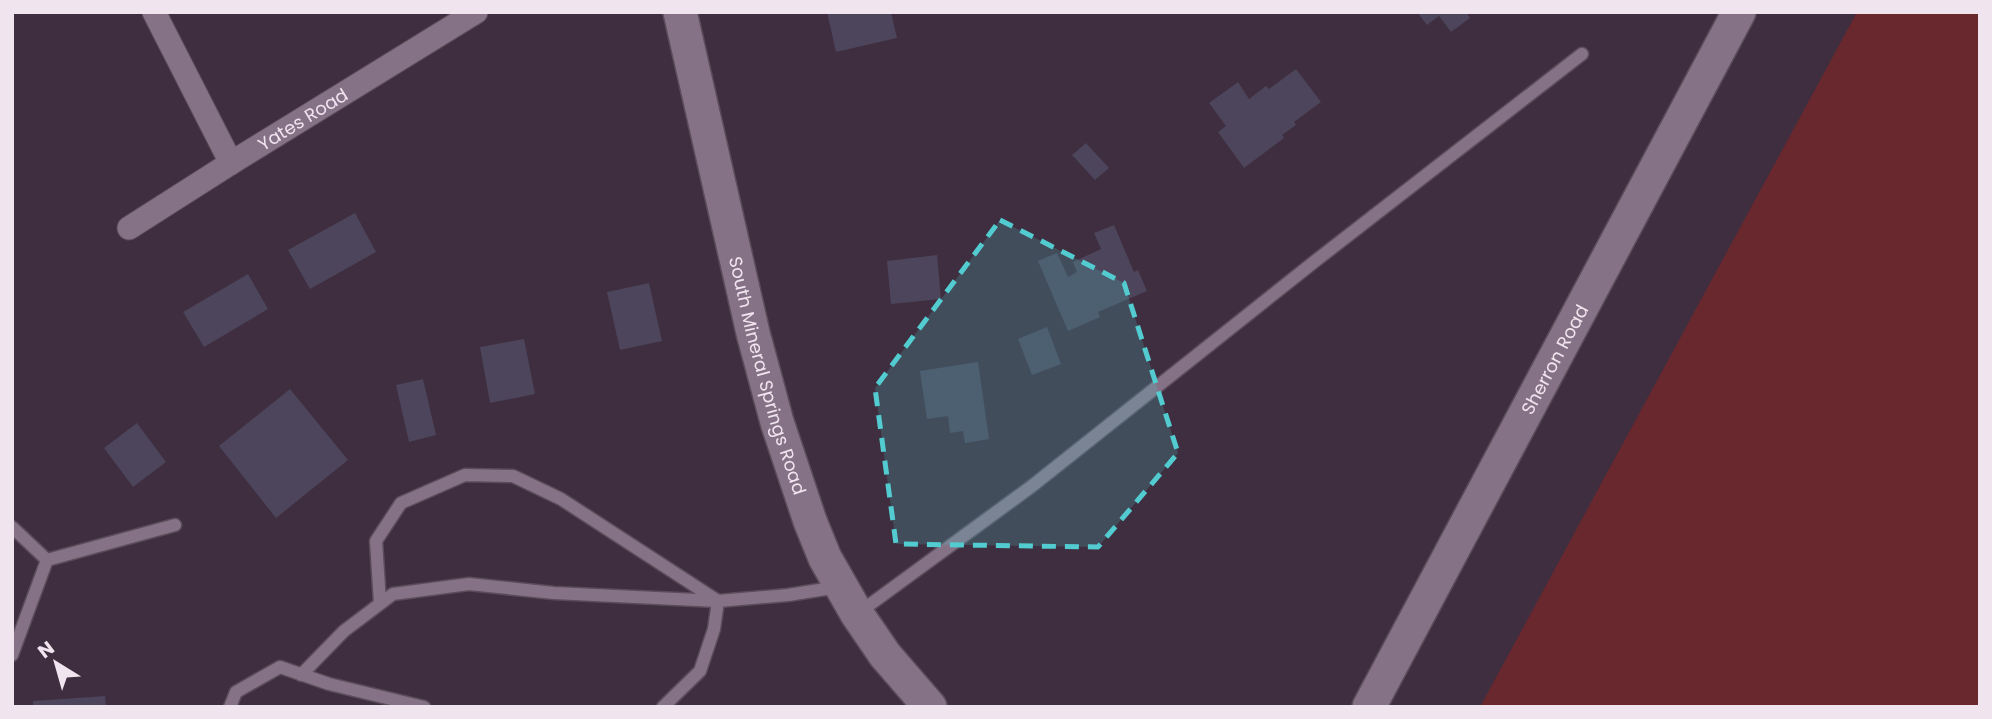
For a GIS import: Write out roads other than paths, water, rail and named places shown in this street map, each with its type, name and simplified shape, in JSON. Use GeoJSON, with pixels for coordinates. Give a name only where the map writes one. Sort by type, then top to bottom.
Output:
{"type":"FeatureCollection","features":[{"type":"Feature","properties":{"kind":"main road","name":"South Mineral Springs Road"},"geometry":{"type":"LineString","coordinates":[[680,12],[753,333],[777,422],[810,521],[849,601],[885,655],[930,707]]}},
{"type":"Feature","properties":{"kind":"main road","name":"Sherron Road"},"geometry":{"type":"LineString","coordinates":[[1369,707],[1739,12]]}},
{"type":"Feature","properties":{"kind":"street"},"geometry":{"type":"LineString","coordinates":[[155,12],[231,163]]}},
{"type":"Feature","properties":{"kind":"street","name":"Yates Road"},"geometry":{"type":"LineString","coordinates":[[129,228],[476,12]]}},
{"type":"Feature","properties":{"kind":"lane"},"geometry":{"type":"LineString","coordinates":[[302,675],[344,631],[393,594],[469,584],[554,593],[718,601],[788,595],[849,601],[1032,486],[1582,54]]}},
{"type":"Feature","properties":{"kind":"lane"},"geometry":{"type":"LineString","coordinates":[[380,603],[376,541],[401,503],[465,475],[513,476],[561,499],[718,601]]}},
{"type":"Feature","properties":{"kind":"lane"},"geometry":{"type":"LineString","coordinates":[[47,560],[174,525]]}},
{"type":"Feature","properties":{"kind":"lane"},"geometry":{"type":"LineString","coordinates":[[12,527],[47,560]]}},
{"type":"Feature","properties":{"kind":"lane"},"geometry":{"type":"LineString","coordinates":[[12,655],[47,560]]}},
{"type":"Feature","properties":{"kind":"lane"},"geometry":{"type":"LineString","coordinates":[[663,707],[700,671],[714,629],[718,601]]}},
{"type":"Feature","properties":{"kind":"lane"},"geometry":{"type":"LineString","coordinates":[[230,707],[236,692],[280,667],[330,684],[424,707]]}}]}
